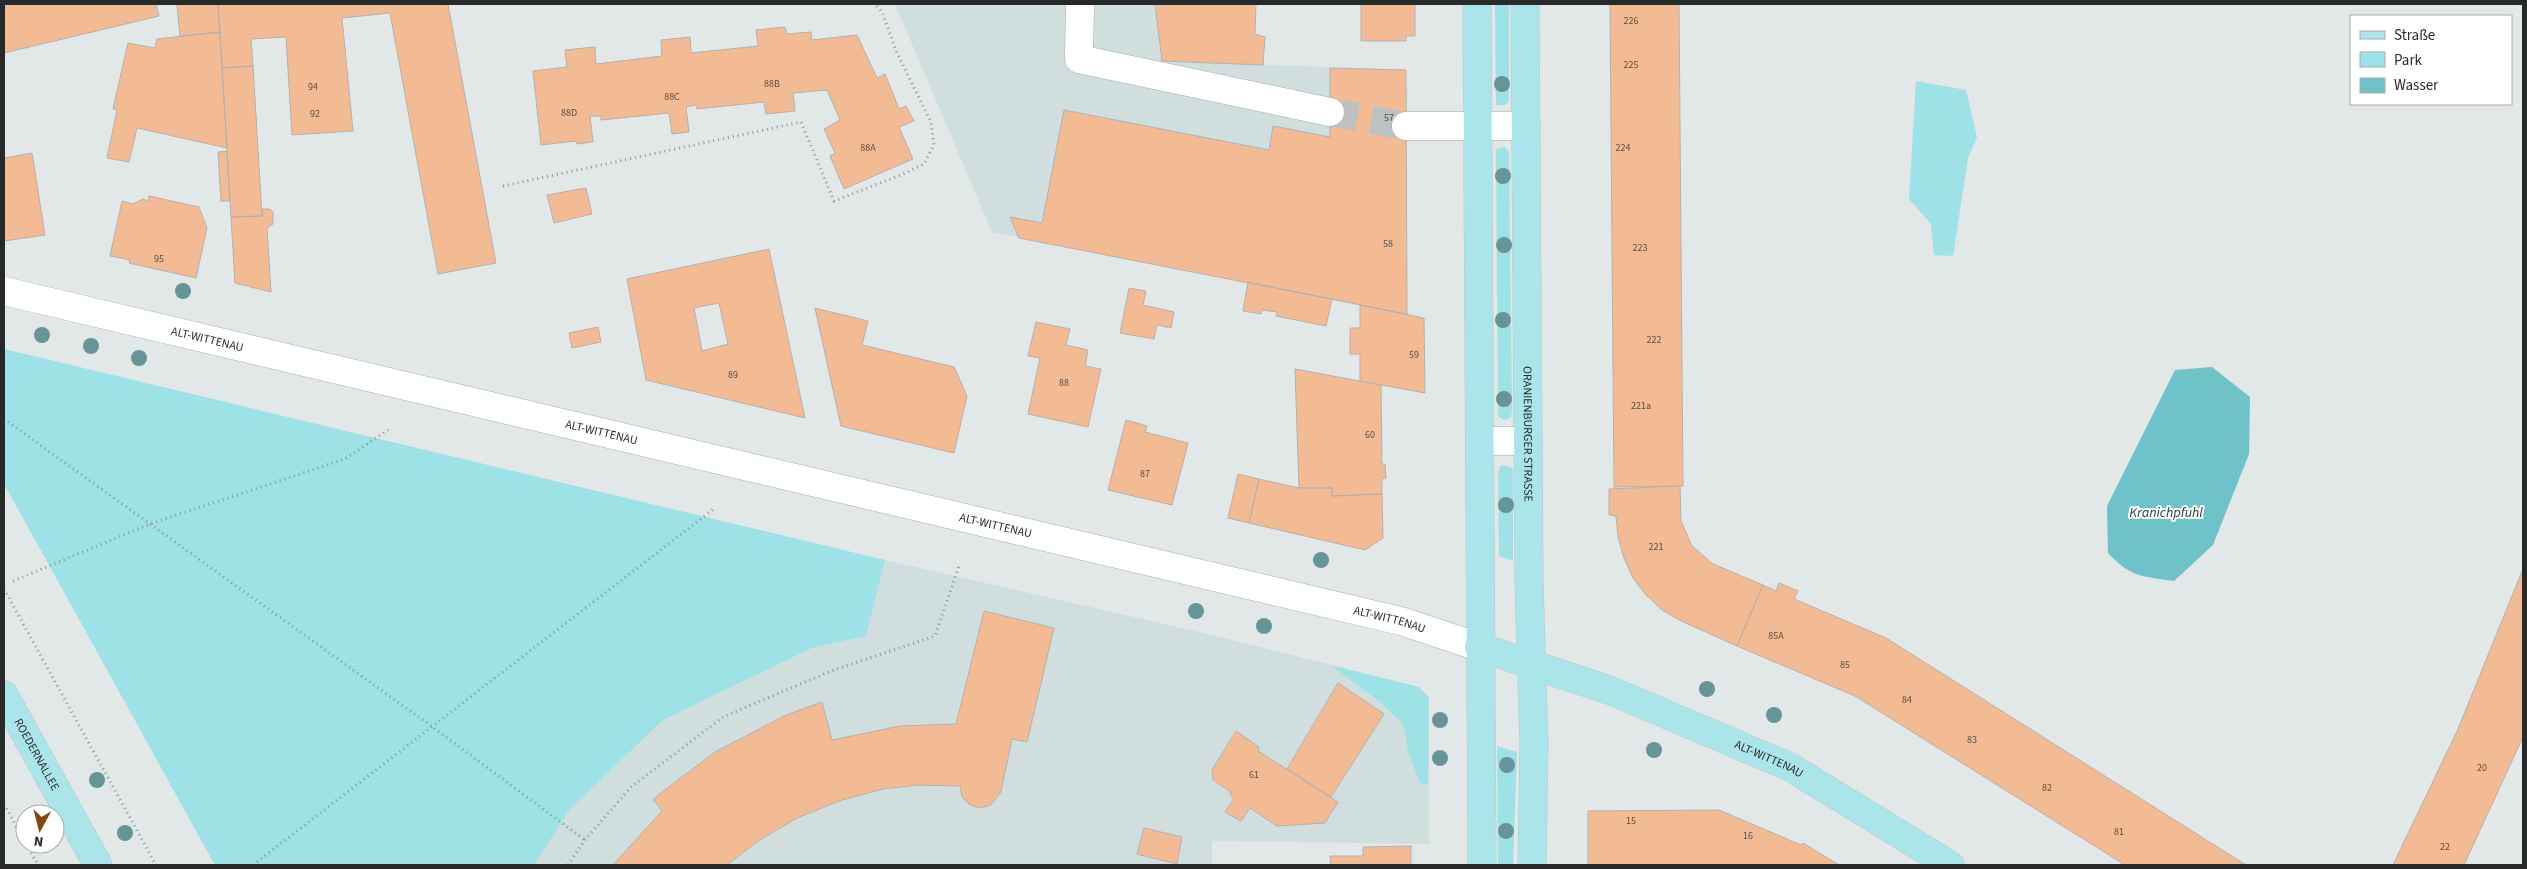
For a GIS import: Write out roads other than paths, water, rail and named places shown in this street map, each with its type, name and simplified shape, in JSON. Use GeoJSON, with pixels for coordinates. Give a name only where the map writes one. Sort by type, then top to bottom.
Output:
{"type":"FeatureCollection","features":[{"type":"Feature","properties":{"kind":"main road"},"geometry":{"type":"LineString","coordinates":[[1477,4],[1480,441],[1479,647],[1482,865]]}},
{"type":"Feature","properties":{"kind":"main road","name":"ORANIENBURGER STRASSE"},"geometry":{"type":"LineString","coordinates":[[1525,4],[1528,441],[1534,745],[1532,865]]}},
{"type":"Feature","properties":{"kind":"main road","name":"ALT-WITTENAU"},"geometry":{"type":"LineString","coordinates":[[1479,647],[1609,690],[1790,767],[1950,865]]}},
{"type":"Feature","properties":{"kind":"main road","name":"ROEDERNALLEE"},"geometry":{"type":"LineString","coordinates":[[4,695],[98,865]]}},
{"type":"Feature","properties":{"kind":"street"},"geometry":{"type":"LineString","coordinates":[[1080,4],[1080,58],[1330,112]]}},
{"type":"Feature","properties":{"kind":"street"},"geometry":{"type":"LineString","coordinates":[[1406,126],[1526,126]]}},
{"type":"Feature","properties":{"kind":"street","name":"ALT-WITTENAU"},"geometry":{"type":"LineString","coordinates":[[4,291],[1393,619],[1479,647]]}},
{"type":"Feature","properties":{"kind":"street"},"geometry":{"type":"LineString","coordinates":[[1480,441],[1528,441]]}},
{"type":"Feature","properties":{"kind":"water","name":"Kranichpfuhl"},"geometry":{"type":"Polygon","coordinates":[[[2212,367],[2250,397],[2249,454],[2213,545],[2174,581],[2131,572],[2108,553],[2107,506],[2175,370],[2212,367]]]}},
{"type":"Feature","properties":{"kind":"tunnel"},"geometry":{"type":"LineString","coordinates":[[1330,112],[1406,126]]}}]}
